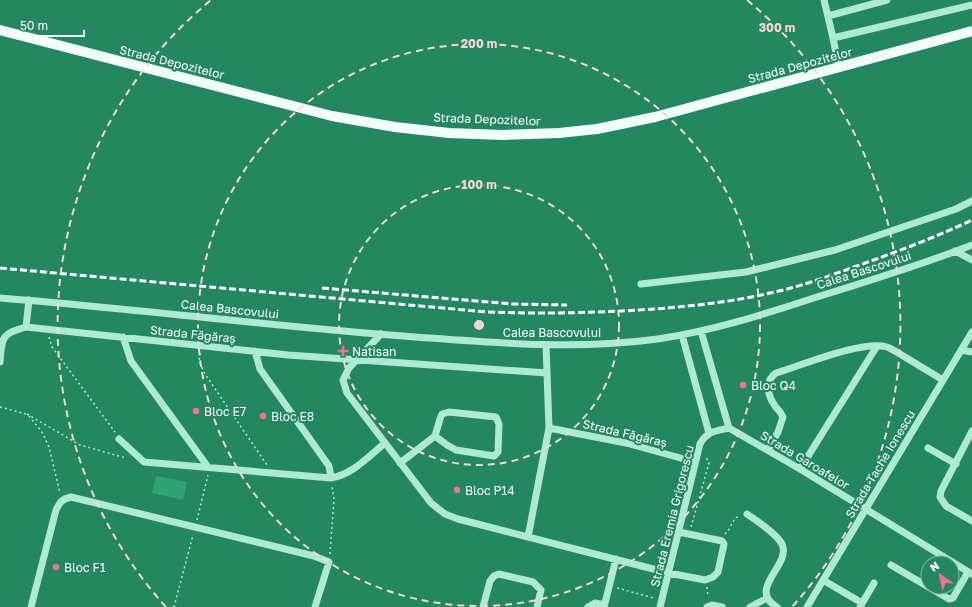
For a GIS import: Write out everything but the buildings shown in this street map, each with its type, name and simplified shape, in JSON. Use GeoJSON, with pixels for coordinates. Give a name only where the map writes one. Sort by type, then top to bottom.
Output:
{"type":"FeatureCollection","features":[{"type":"Feature","properties":{"kind":"main road","name":"Strada Depozitelor"},"geometry":{"type":"LineString","coordinates":[[0,30],[332,116],[395,127],[449,133],[530,135],[604,127],[655,118],[971,31]]}},
{"type":"Feature","properties":{"kind":"street"},"geometry":{"type":"LineString","coordinates":[[824,0],[839,68]]}},
{"type":"Feature","properties":{"kind":"street"},"geometry":{"type":"LineString","coordinates":[[828,16],[887,0]]}},
{"type":"Feature","properties":{"kind":"street"},"geometry":{"type":"LineString","coordinates":[[833,38],[968,4]]}},
{"type":"Feature","properties":{"kind":"street"},"geometry":{"type":"LineString","coordinates":[[641,284],[746,272],[834,250],[956,209],[972,202]]}},
{"type":"Feature","properties":{"kind":"street","name":"Calea Bascovului"},"geometry":{"type":"LineString","coordinates":[[0,298],[381,334],[522,344],[597,344],[637,341],[701,331],[785,308],[972,245]]}},
{"type":"Feature","properties":{"kind":"street"},"geometry":{"type":"LineString","coordinates":[[955,251],[972,260]]}},
{"type":"Feature","properties":{"kind":"street"},"geometry":{"type":"LineString","coordinates":[[26,327],[29,300]]}},
{"type":"Feature","properties":{"kind":"street","name":"Strada Făgăraș"},"geometry":{"type":"LineString","coordinates":[[0,362],[2,341],[5,336],[12,331],[26,327],[255,351],[547,374]]}},
{"type":"Feature","properties":{"kind":"street"},"geometry":{"type":"LineString","coordinates":[[682,335],[709,433],[729,428],[701,331]]}},
{"type":"Feature","properties":{"kind":"street","name":"Strada Tache Ionescu"},"geometry":{"type":"LineString","coordinates":[[807,607],[972,332]]}},
{"type":"Feature","properties":{"kind":"street"},"geometry":{"type":"LineString","coordinates":[[381,334],[349,368],[343,380],[347,393],[431,503],[445,514],[669,573],[705,580],[713,577],[718,572],[724,544],[722,541],[679,532]]}},
{"type":"Feature","properties":{"kind":"street"},"geometry":{"type":"LineString","coordinates":[[123,337],[131,361],[209,467]]}},
{"type":"Feature","properties":{"kind":"street"},"geometry":{"type":"LineString","coordinates":[[528,537],[549,428],[546,345]]}},
{"type":"Feature","properties":{"kind":"street"},"geometry":{"type":"LineString","coordinates":[[768,450],[778,432],[783,417],[771,398],[768,385],[769,380],[776,373],[845,351],[862,347],[877,346],[887,347],[895,351],[943,380]]}},
{"type":"Feature","properties":{"kind":"street"},"geometry":{"type":"LineString","coordinates":[[800,469],[877,346]]}},
{"type":"Feature","properties":{"kind":"street"},"geometry":{"type":"LineString","coordinates":[[961,350],[972,352]]}},
{"type":"Feature","properties":{"kind":"street"},"geometry":{"type":"LineString","coordinates":[[255,351],[260,369],[329,466],[331,478]]}},
{"type":"Feature","properties":{"kind":"street"},"geometry":{"type":"LineString","coordinates":[[400,463],[435,436],[442,414],[449,412],[496,417],[499,424],[498,452],[494,456],[456,450],[435,436]]}},
{"type":"Feature","properties":{"kind":"street","name":"Strada Făgăraș"},"geometry":{"type":"LineString","coordinates":[[549,428],[626,444],[695,462]]}},
{"type":"Feature","properties":{"kind":"street","name":"Strada Garoafelor"},"geometry":{"type":"LineString","coordinates":[[729,428],[800,469],[970,573]]}},
{"type":"Feature","properties":{"kind":"street"},"geometry":{"type":"LineString","coordinates":[[972,431],[941,491],[940,497],[946,506],[972,521]]}},
{"type":"Feature","properties":{"kind":"street","name":"Strada Eremia Grigorescu"},"geometry":{"type":"LineString","coordinates":[[661,604],[697,454],[703,438],[709,433]]}},
{"type":"Feature","properties":{"kind":"street"},"geometry":{"type":"LineString","coordinates":[[120,439],[144,462],[331,478],[342,476],[350,471],[385,443]]}},
{"type":"Feature","properties":{"kind":"street"},"geometry":{"type":"LineString","coordinates":[[928,448],[956,464]]}},
{"type":"Feature","properties":{"kind":"street"},"geometry":{"type":"LineString","coordinates":[[31,607],[56,510],[62,500],[71,498],[314,556],[329,562],[314,607]]}},
{"type":"Feature","properties":{"kind":"street"},"geometry":{"type":"LineString","coordinates":[[747,514],[776,536],[782,543],[784,550],[783,558],[771,577],[767,588],[768,601],[777,607]]}},
{"type":"Feature","properties":{"kind":"street"},"geometry":{"type":"LineString","coordinates":[[588,607],[595,603],[604,606],[616,559]]}},
{"type":"Feature","properties":{"kind":"street"},"geometry":{"type":"LineString","coordinates":[[891,565],[949,599],[953,598],[970,573]]}},
{"type":"Feature","properties":{"kind":"street"},"geometry":{"type":"LineString","coordinates":[[482,607],[490,581],[494,576],[499,574],[533,582],[541,590],[537,607]]}},
{"type":"Feature","properties":{"kind":"street"},"geometry":{"type":"LineString","coordinates":[[823,580],[861,605],[874,583]]}},
{"type":"Feature","properties":{"kind":"street"},"geometry":{"type":"LineString","coordinates":[[750,607],[767,598]]}},
{"type":"Feature","properties":{"kind":"street"},"geometry":{"type":"LineString","coordinates":[[708,606],[712,605],[722,607]]}},
{"type":"Feature","properties":{"kind":"path"},"geometry":{"type":"LineString","coordinates":[[47,329],[52,347],[120,439]]}},
{"type":"Feature","properties":{"kind":"path"},"geometry":{"type":"LineString","coordinates":[[200,346],[200,361],[205,374],[222,401],[273,473]]}},
{"type":"Feature","properties":{"kind":"path"},"geometry":{"type":"LineString","coordinates":[[0,407],[27,414],[80,445],[144,462]]}},
{"type":"Feature","properties":{"kind":"path"},"geometry":{"type":"LineString","coordinates":[[27,414],[42,432],[48,447],[62,500]]}},
{"type":"Feature","properties":{"kind":"path"},"geometry":{"type":"LineString","coordinates":[[689,534],[709,463],[707,458],[697,454]]}},
{"type":"Feature","properties":{"kind":"path"},"geometry":{"type":"LineString","coordinates":[[174,607],[195,528],[209,467]]}},
{"type":"Feature","properties":{"kind":"path"},"geometry":{"type":"LineString","coordinates":[[329,562],[334,499],[331,478]]}},
{"type":"Feature","properties":{"kind":"path"},"geometry":{"type":"LineString","coordinates":[[719,540],[728,531],[735,518],[747,514]]}},
{"type":"Feature","properties":{"kind":"path"},"geometry":{"type":"LineString","coordinates":[[705,580],[708,606]]}},
{"type":"Feature","properties":{"kind":"path"},"geometry":{"type":"LineString","coordinates":[[610,586],[661,604]]}},
{"type":"Feature","properties":{"kind":"green space"},"geometry":{"type":"Polygon","coordinates":[[[156,476],[187,482],[183,500],[152,493],[156,476]]]}},
{"type":"Feature","properties":{"kind":"railway"},"geometry":{"type":"LineString","coordinates":[[0,268],[487,312],[550,313],[612,311],[669,308],[712,303],[781,291],[823,278],[884,256],[929,239],[972,220]]}},
{"type":"Feature","properties":{"kind":"railway"},"geometry":{"type":"LineString","coordinates":[[322,288],[512,304],[567,305]]}},
{"type":"Feature","properties":{"kind":"place","name":"Natisan"},"geometry":{"type":"Point","coordinates":[343,351]}},
{"type":"Feature","properties":{"kind":"place","name":"Bloc Q4"},"geometry":{"type":"Point","coordinates":[743,385]}},
{"type":"Feature","properties":{"kind":"place","name":"Bloc E7"},"geometry":{"type":"Point","coordinates":[196,411]}},
{"type":"Feature","properties":{"kind":"place","name":"Bloc E8"},"geometry":{"type":"Point","coordinates":[263,416]}},
{"type":"Feature","properties":{"kind":"place","name":"Bloc P14"},"geometry":{"type":"Point","coordinates":[457,490]}},
{"type":"Feature","properties":{"kind":"place","name":"Bloc F1"},"geometry":{"type":"Point","coordinates":[56,567]}}]}
